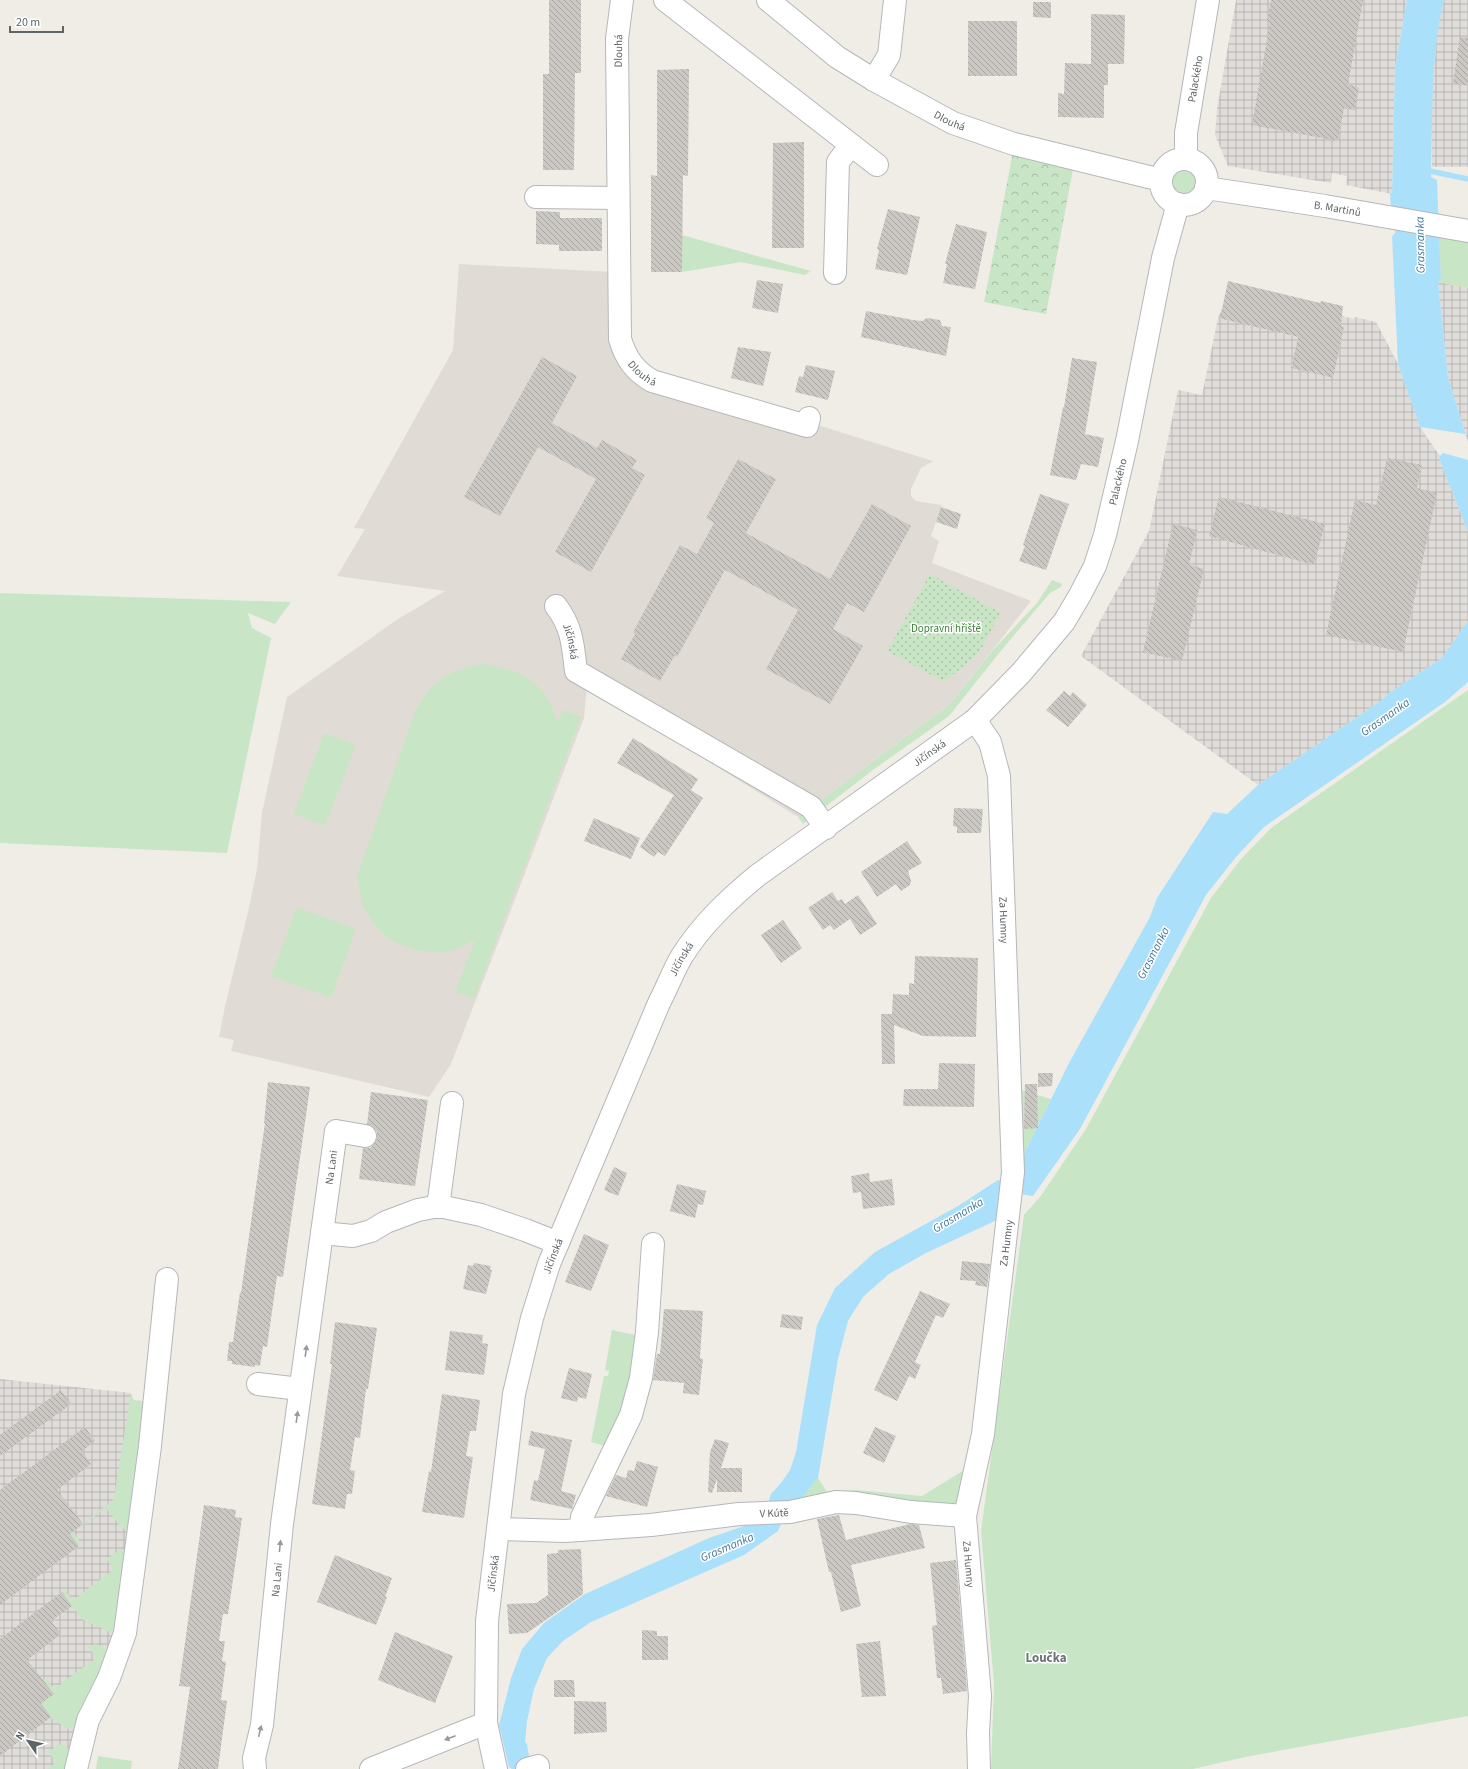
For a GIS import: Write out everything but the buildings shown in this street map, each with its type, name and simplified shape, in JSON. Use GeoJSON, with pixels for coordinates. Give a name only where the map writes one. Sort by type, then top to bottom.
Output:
{"type":"FeatureCollection","features":[{"type":"Feature","properties":{"kind":"street","name":"Dlouhá"},"geometry":{"type":"LineString","coordinates":[[622,0],[617,39],[620,339],[624,352],[632,366],[641,375],[652,381],[807,426],[809,418]]}},
{"type":"Feature","properties":{"kind":"street"},"geometry":{"type":"LineString","coordinates":[[665,0],[877,165]]}},
{"type":"Feature","properties":{"kind":"street","name":"Dlouhá"},"geometry":{"type":"LineString","coordinates":[[768,0],[837,57],[874,80],[960,125],[1014,144],[1161,180]]}},
{"type":"Feature","properties":{"kind":"street"},"geometry":{"type":"LineString","coordinates":[[874,80],[889,55],[895,0]]}},
{"type":"Feature","properties":{"kind":"street","name":"Palackého"},"geometry":{"type":"LineString","coordinates":[[1186,159],[1186,133],[1208,0]]}},
{"type":"Feature","properties":{"kind":"street"},"geometry":{"type":"LineString","coordinates":[[835,273],[838,162],[851,145]]}},
{"type":"Feature","properties":{"kind":"street"},"geometry":{"type":"LineString","coordinates":[[1186,159],[1195,161],[1202,167],[1207,179],[1206,188],[1202,196],[1195,202],[1187,205],[1178,204],[1170,200],[1164,193],[1161,180],[1164,171],[1169,164],[1177,160],[1186,159]]}},
{"type":"Feature","properties":{"kind":"street","name":"B. Martinů"},"geometry":{"type":"LineString","coordinates":[[1206,188],[1325,206],[1468,231]]}},
{"type":"Feature","properties":{"kind":"street"},"geometry":{"type":"LineString","coordinates":[[536,197],[618,198]]}},
{"type":"Feature","properties":{"kind":"street","name":"Palackého"},"geometry":{"type":"LineString","coordinates":[[974,720],[1021,673],[1064,622],[1095,566],[1114,504],[1163,258],[1178,204]]}},
{"type":"Feature","properties":{"kind":"street","name":"Jičínská"},"geometry":{"type":"LineString","coordinates":[[556,606],[564,616],[571,633],[576,671],[811,807],[826,828]]}},
{"type":"Feature","properties":{"kind":"street","name":"Jičínská"},"geometry":{"type":"LineString","coordinates":[[496,1769],[486,1723],[487,1621],[514,1394],[532,1318],[549,1264],[659,1004],[682,956],[704,926],[733,895],[758,875],[826,828],[974,720]]}},
{"type":"Feature","properties":{"kind":"street","name":"Za Humny"},"geometry":{"type":"LineString","coordinates":[[974,720],[990,742],[999,776],[1014,1172],[983,1434],[966,1516],[980,1696],[979,1769]]}},
{"type":"Feature","properties":{"kind":"street"},"geometry":{"type":"LineString","coordinates":[[438,1207],[452,1103]]}},
{"type":"Feature","properties":{"kind":"street","name":"Na Lani"},"geometry":{"type":"LineString","coordinates":[[255,1769],[254,1758],[262,1724],[282,1524],[336,1132],[365,1136]]}},
{"type":"Feature","properties":{"kind":"street"},"geometry":{"type":"LineString","coordinates":[[322,1233],[353,1236],[418,1210],[438,1207],[481,1215],[558,1243]]}},
{"type":"Feature","properties":{"kind":"street"},"geometry":{"type":"LineString","coordinates":[[581,1530],[582,1517],[632,1415],[641,1378],[647,1332],[653,1244]]}},
{"type":"Feature","properties":{"kind":"street"},"geometry":{"type":"LineString","coordinates":[[76,1769],[88,1720],[109,1678],[125,1633],[150,1446],[167,1279]]}},
{"type":"Feature","properties":{"kind":"street"},"geometry":{"type":"LineString","coordinates":[[258,1384],[300,1389]]}},
{"type":"Feature","properties":{"kind":"street","name":"V Kútě"},"geometry":{"type":"LineString","coordinates":[[498,1529],[581,1530],[651,1526],[739,1514],[790,1512],[836,1502],[856,1503],[911,1512],[966,1516]]}},
{"type":"Feature","properties":{"kind":"street"},"geometry":{"type":"LineString","coordinates":[[371,1769],[486,1723]]}},
{"type":"Feature","properties":{"kind":"shaded area"},"geometry":{"type":"Polygon","coordinates":[[[1236,0],[1407,0],[1395,68],[1392,194],[1346,185],[1347,176],[1332,173],[1331,183],[1228,166],[1215,135],[1217,109],[1236,0]]]}},
{"type":"Feature","properties":{"kind":"shaded area"},"geometry":{"type":"Polygon","coordinates":[[[1444,0],[1468,0],[1468,167],[1432,167],[1432,98],[1437,31],[1444,0]]]}},
{"type":"Feature","properties":{"kind":"shaded area"},"geometry":{"type":"Polygon","coordinates":[[[459,264],[614,272],[628,369],[808,422],[933,461],[921,468],[911,489],[911,496],[916,501],[942,505],[931,536],[939,541],[932,563],[1031,601],[950,704],[798,817],[587,686],[584,718],[507,920],[451,1064],[429,1097],[231,1051],[234,1040],[219,1037],[257,869],[262,813],[287,697],[398,619],[445,591],[337,576],[365,529],[354,528],[453,350],[459,264]]]}},
{"type":"Feature","properties":{"kind":"shaded area"},"geometry":{"type":"Polygon","coordinates":[[[1438,282],[1468,288],[1468,442],[1448,377],[1438,282]]]}},
{"type":"Feature","properties":{"kind":"shaded area"},"geometry":{"type":"Polygon","coordinates":[[[1342,316],[1354,319],[1355,317],[1376,322],[1398,364],[1420,427],[1440,456],[1439,458],[1468,532],[1468,621],[1442,658],[1389,693],[1382,700],[1258,785],[1081,656],[1149,531],[1178,390],[1202,395],[1218,318],[1280,332],[1280,334],[1298,337],[1291,368],[1332,378],[1342,316]]]}},
{"type":"Feature","properties":{"kind":"shaded area"},"geometry":{"type":"Polygon","coordinates":[[[0,1379],[131,1393],[133,1400],[143,1401],[118,1625],[69,1750],[68,1769],[0,1769],[0,1379]]]}},
{"type":"Feature","properties":{"kind":"green space"},"geometry":{"type":"Polygon","coordinates":[[[1013,152],[1073,169],[1046,314],[984,302],[1013,152]]]}},
{"type":"Feature","properties":{"kind":"green space"},"geometry":{"type":"Polygon","coordinates":[[[1184,167],[1195,171],[1199,182],[1195,193],[1184,197],[1173,193],[1169,182],[1173,171],[1184,167]]]}},
{"type":"Feature","properties":{"kind":"green space"},"geometry":{"type":"Polygon","coordinates":[[[682,235],[811,271],[805,275],[741,262],[682,272],[682,235]]]}},
{"type":"Feature","properties":{"kind":"green space"},"geometry":{"type":"Polygon","coordinates":[[[1439,237],[1468,242],[1468,288],[1438,282],[1441,280],[1439,237]]]}},
{"type":"Feature","properties":{"kind":"green space","name":"Dopravní hřiště"},"geometry":{"type":"Polygon","coordinates":[[[930,574],[1001,613],[978,654],[944,682],[887,651],[930,574]]]}},
{"type":"Feature","properties":{"kind":"green space"},"geometry":{"type":"Polygon","coordinates":[[[1052,580],[1062,584],[1061,587],[1050,593],[1000,652],[949,716],[873,770],[803,824],[798,817],[950,704],[993,650],[1037,603],[1052,580]]]}},
{"type":"Feature","properties":{"kind":"green space"},"geometry":{"type":"Polygon","coordinates":[[[0,593],[291,602],[275,624],[248,613],[252,628],[271,638],[227,853],[0,843],[0,593]]]}},
{"type":"Feature","properties":{"kind":"green space"},"geometry":{"type":"Polygon","coordinates":[[[482,664],[503,668],[521,674],[529,679],[550,702],[558,722],[563,710],[581,717],[474,999],[455,992],[475,940],[454,950],[443,952],[417,951],[390,940],[376,927],[363,907],[357,876],[415,712],[435,684],[459,670],[482,664]]]}},
{"type":"Feature","properties":{"kind":"green space"},"geometry":{"type":"Polygon","coordinates":[[[1468,690],[1468,1716],[1245,1757],[1193,1769],[991,1769],[994,1684],[981,1531],[1024,1215],[1040,1197],[1086,1129],[1211,898],[1241,859],[1271,828],[1468,690]]]}},
{"type":"Feature","properties":{"kind":"green space"},"geometry":{"type":"Polygon","coordinates":[[[324,733],[356,745],[325,826],[294,814],[324,733]]]}},
{"type":"Feature","properties":{"kind":"green space"},"geometry":{"type":"Polygon","coordinates":[[[297,907],[356,929],[331,998],[271,976],[297,907]]]}},
{"type":"Feature","properties":{"kind":"green space"},"geometry":{"type":"Polygon","coordinates":[[[1020,1090],[1051,1099],[1023,1156],[1020,1090]]]}},
{"type":"Feature","properties":{"kind":"green space"},"geometry":{"type":"Polygon","coordinates":[[[612,1330],[640,1336],[634,1376],[609,1447],[591,1442],[604,1376],[608,1376],[609,1371],[605,1370],[612,1330]]]}},
{"type":"Feature","properties":{"kind":"green space"},"geometry":{"type":"Polygon","coordinates":[[[131,1393],[133,1400],[145,1402],[129,1528],[125,1529],[121,1527],[106,1508],[73,1532],[81,1543],[78,1545],[70,1534],[114,1499],[131,1393]]]}},
{"type":"Feature","properties":{"kind":"green space"},"geometry":{"type":"Polygon","coordinates":[[[969,1467],[957,1502],[949,1506],[798,1502],[818,1478],[827,1492],[856,1490],[922,1496],[969,1467]]]}},
{"type":"Feature","properties":{"kind":"green space"},"geometry":{"type":"Polygon","coordinates":[[[121,1549],[125,1550],[114,1631],[110,1632],[83,1620],[61,1592],[64,1590],[73,1600],[114,1569],[106,1559],[121,1549]]]}},
{"type":"Feature","properties":{"kind":"green space"},"geometry":{"type":"Polygon","coordinates":[[[95,1644],[102,1646],[108,1654],[76,1726],[68,1729],[52,1719],[41,1703],[54,1694],[43,1680],[46,1678],[54,1689],[96,1658],[88,1647],[95,1644]]]}},
{"type":"Feature","properties":{"kind":"green space"},"geometry":{"type":"Polygon","coordinates":[[[62,1744],[69,1750],[68,1769],[47,1769],[56,1762],[48,1752],[56,1746],[62,1744]]]}},
{"type":"Feature","properties":{"kind":"green space"},"geometry":{"type":"Polygon","coordinates":[[[98,1756],[132,1761],[131,1769],[96,1769],[98,1756]]]}},
{"type":"Feature","properties":{"kind":"water","name":"Grasmanka"},"geometry":{"type":"Polygon","coordinates":[[[1407,0],[1444,0],[1436,45],[1434,67],[1431,177],[1437,180],[1441,280],[1438,282],[1448,377],[1468,442],[1468,532],[1439,458],[1440,456],[1420,427],[1398,364],[1392,236],[1395,233],[1395,230],[1392,229],[1390,193],[1392,193],[1395,68],[1407,0]]]}},
{"type":"Feature","properties":{"kind":"water","name":"Grasmanka"},"geometry":{"type":"Polygon","coordinates":[[[1468,621],[1468,682],[1445,702],[1264,827],[1236,857],[1206,895],[1080,1129],[1033,1196],[1020,1194],[997,1220],[926,1253],[889,1274],[863,1297],[848,1321],[838,1359],[818,1478],[782,1522],[778,1531],[744,1555],[591,1622],[563,1641],[547,1658],[534,1689],[527,1721],[525,1742],[527,1744],[531,1769],[512,1769],[509,1767],[499,1725],[511,1678],[522,1649],[544,1623],[585,1594],[709,1538],[753,1523],[768,1503],[771,1494],[790,1470],[796,1452],[817,1325],[835,1288],[875,1252],[958,1206],[998,1180],[1004,1180],[1023,1156],[1069,1063],[1150,917],[1157,898],[1213,812],[1227,814],[1258,785],[1382,700],[1389,693],[1442,658],[1468,621]]]}},
{"type":"Feature","properties":{"kind":"pier"},"geometry":{"type":"Polygon","coordinates":[[[1420,427],[1465,434],[1468,442],[1468,460],[1443,453],[1440,456],[1420,427]]]}},
{"type":"Feature","properties":{"kind":"waterway"},"geometry":{"type":"LineString","coordinates":[[1425,170],[1468,179]]}},
{"type":"Feature","properties":{"kind":"district","name":"Loučka"},"geometry":{"type":"Point","coordinates":[1046,1657]}}]}
